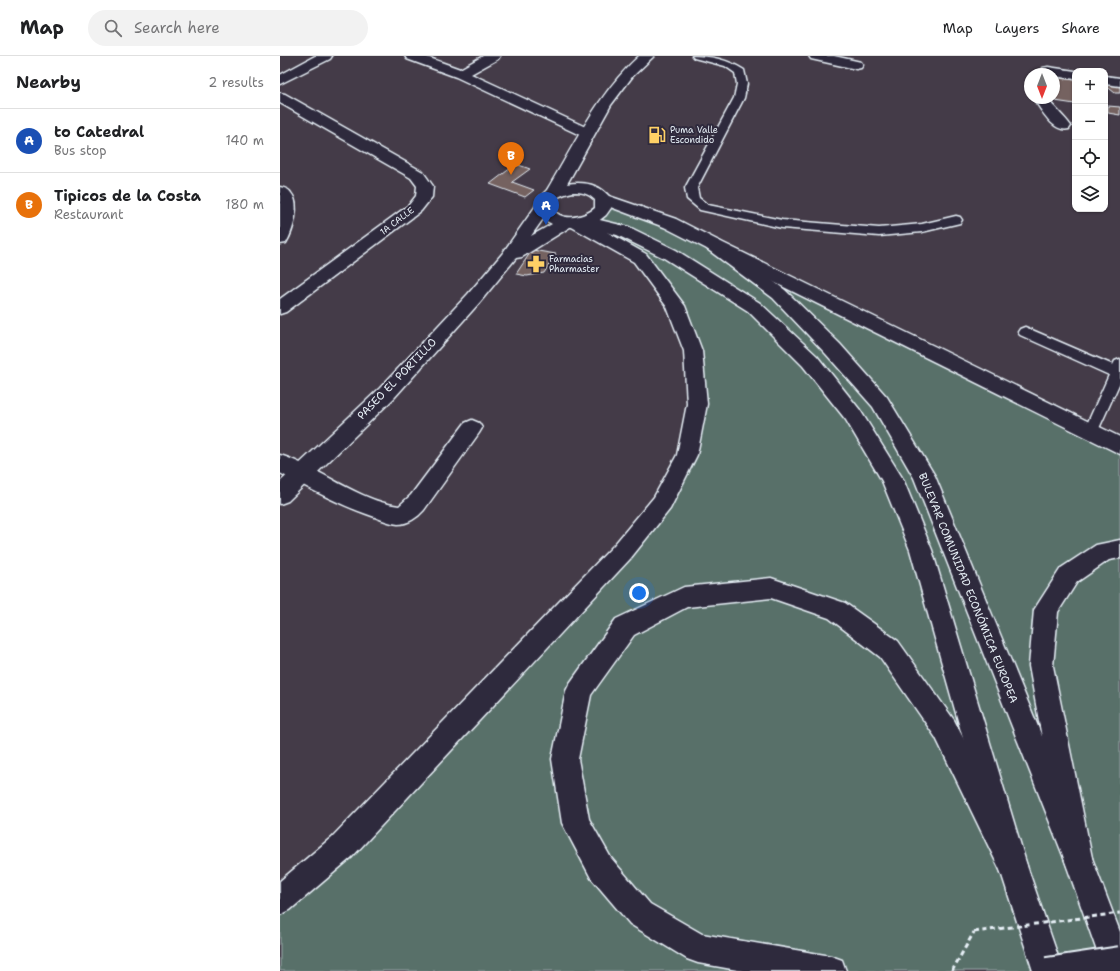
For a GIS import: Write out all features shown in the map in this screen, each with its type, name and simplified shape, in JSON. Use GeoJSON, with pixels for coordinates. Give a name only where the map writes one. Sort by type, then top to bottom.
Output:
{"type":"FeatureCollection","features":[{"type":"Feature","properties":{"kind":"main road"},"geometry":{"type":"LineString","coordinates":[[280,80],[325,56]]}},
{"type":"Feature","properties":{"kind":"main road"},"geometry":{"type":"LineString","coordinates":[[412,56],[461,74],[587,133]]}},
{"type":"Feature","properties":{"kind":"main road"},"geometry":{"type":"LineString","coordinates":[[461,74],[493,56]]}},
{"type":"Feature","properties":{"kind":"main road","name":"PASEO EL PORTILLO"},"geometry":{"type":"LineString","coordinates":[[280,496],[300,474],[387,392],[474,298],[508,258],[543,207],[544,202],[553,193],[604,104],[627,74],[647,56]]}},
{"type":"Feature","properties":{"kind":"main road"},"geometry":{"type":"LineString","coordinates":[[816,56],[856,65]]}},
{"type":"Feature","properties":{"kind":"main road"},"geometry":{"type":"LineString","coordinates":[[1049,68],[1054,56]]}},
{"type":"Feature","properties":{"kind":"main road"},"geometry":{"type":"LineString","coordinates":[[1060,73],[1072,75]]}},
{"type":"Feature","properties":{"kind":"main road"},"geometry":{"type":"LineString","coordinates":[[1108,80],[1120,82]]}},
{"type":"Feature","properties":{"kind":"main road","name":"1A CALLE"},"geometry":{"type":"LineString","coordinates":[[280,97],[416,175],[424,186],[424,197],[415,208],[280,308]]}},
{"type":"Feature","properties":{"kind":"main road"},"geometry":{"type":"LineString","coordinates":[[1044,104],[1064,126]]}},
{"type":"Feature","properties":{"kind":"main road"},"geometry":{"type":"LineString","coordinates":[[580,148],[582,162],[592,184]]}},
{"type":"Feature","properties":{"kind":"main road","name":"PASEO EL PORTILLO"},"geometry":{"type":"LineString","coordinates":[[508,258],[526,246],[600,212],[603,208],[592,184]]}},
{"type":"Feature","properties":{"kind":"main road","name":"BULEVAR COMUNIDAD ECONÓMICA EUROPEA"},"geometry":{"type":"LineString","coordinates":[[553,193],[562,189],[574,187],[585,188],[592,184],[713,245],[779,294],[833,349],[880,402],[924,476],[1078,858],[1119,971]]}},
{"type":"Feature","properties":{"kind":"main road"},"geometry":{"type":"LineString","coordinates":[[280,239],[287,220],[288,207],[282,195]]}},
{"type":"Feature","properties":{"kind":"main road"},"geometry":{"type":"LineString","coordinates":[[543,207],[544,211],[550,217],[623,231],[670,254],[754,307],[810,361],[853,415],[892,479],[921,550],[1013,866],[1047,971],[1120,960]]}},
{"type":"Feature","properties":{"kind":"main road"},"geometry":{"type":"LineString","coordinates":[[280,900],[342,847],[622,552],[662,503],[687,456],[697,404],[693,351],[676,306],[640,258],[576,222]]}},
{"type":"Feature","properties":{"kind":"main road"},"geometry":{"type":"LineString","coordinates":[[713,245],[1120,446]]}},
{"type":"Feature","properties":{"kind":"main road"},"geometry":{"type":"LineString","coordinates":[[280,463],[300,474],[382,512],[398,515],[409,512],[419,501],[472,428]]}},
{"type":"Feature","properties":{"kind":"main road"},"geometry":{"type":"LineString","coordinates":[[1078,858],[1041,666],[1046,610],[1069,575],[1104,552],[1120,549]]}},
{"type":"Feature","properties":{"kind":"main road"},"geometry":{"type":"LineString","coordinates":[[831,971],[698,948],[640,914],[601,868],[576,823],[565,759],[579,691],[625,627],[684,597],[771,588],[837,610],[889,649],[945,729],[1013,866]]}},
{"type":"Feature","properties":{"kind":"lane"},"geometry":{"type":"LineString","coordinates":[[698,56],[728,64],[740,72],[742,84],[739,98],[692,188],[693,199],[704,208],[782,224],[879,232],[922,228],[956,220]]}},
{"type":"Feature","properties":{"kind":"lane"},"geometry":{"type":"LineString","coordinates":[[1025,332],[1119,370],[1091,432]]}},
{"type":"Feature","properties":{"kind":"path"},"geometry":{"type":"LineString","coordinates":[[952,971],[974,932],[1120,913]]}},
{"type":"Feature","properties":{"kind":"green space"},"geometry":{"type":"Polygon","coordinates":[[[603,199],[670,223],[1120,446],[1120,971],[280,971],[280,900],[622,552],[687,456],[693,351],[640,258],[583,221],[596,216],[603,199]]]}},
{"type":"Feature","properties":{"kind":"building"},"geometry":{"type":"Polygon","coordinates":[[[1060,78],[1072,80],[1072,104],[1060,102],[1060,78]]]}},
{"type":"Feature","properties":{"kind":"building"},"geometry":{"type":"Polygon","coordinates":[[[1108,85],[1120,86],[1120,93],[1115,93],[1108,87],[1108,85]]]}},
{"type":"Feature","properties":{"kind":"building"},"geometry":{"type":"Polygon","coordinates":[[[1108,106],[1120,107],[1120,115],[1108,113],[1108,106]]]}},
{"type":"Feature","properties":{"kind":"building"},"geometry":{"type":"Polygon","coordinates":[[[516,164],[530,169],[512,182],[534,190],[525,197],[490,184],[516,164]]]}},
{"type":"Feature","properties":{"kind":"building","name":"Farmacias Pharmaster"},"geometry":{"type":"Polygon","coordinates":[[[532,250],[556,254],[544,273],[527,276],[516,274],[532,250]]]}},
{"type":"Feature","properties":{"kind":"place","name":"Puma Valle Escondido"},"geometry":{"type":"Point","coordinates":[657,135]}},
{"type":"Feature","properties":{"kind":"place","name":"Tipicos de la Costa"},"geometry":{"type":"Point","coordinates":[511,175]}},
{"type":"Feature","properties":{"kind":"place","name":"to Catedral"},"geometry":{"type":"Point","coordinates":[546,225]}},
{"type":"Feature","properties":{"kind":"place","name":"Farmacias Pharmaster"},"geometry":{"type":"Point","coordinates":[536,264]}}]}
